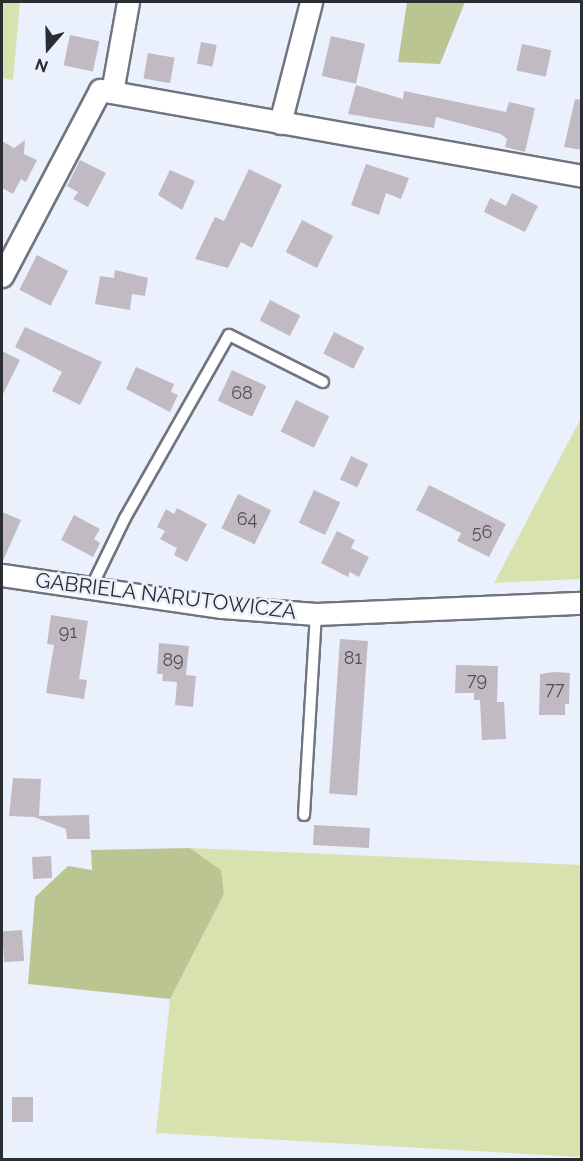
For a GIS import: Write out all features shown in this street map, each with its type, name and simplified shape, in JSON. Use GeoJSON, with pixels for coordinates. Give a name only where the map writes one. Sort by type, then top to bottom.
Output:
{"type":"FeatureCollection","features":[{"type":"Feature","properties":{"kind":"street"},"geometry":{"type":"LineString","coordinates":[[112,93],[128,2]]}},
{"type":"Feature","properties":{"kind":"street"},"geometry":{"type":"LineString","coordinates":[[280,123],[311,2]]}},
{"type":"Feature","properties":{"kind":"street"},"geometry":{"type":"LineString","coordinates":[[2,276],[100,90],[582,176]]}},
{"type":"Feature","properties":{"kind":"street","name":"GABRIELA NARUTOWICZA"},"geometry":{"type":"LineString","coordinates":[[2,575],[91,588],[316,614],[582,603]]}},
{"type":"Feature","properties":{"kind":"lane"},"geometry":{"type":"LineString","coordinates":[[91,588],[229,334],[323,382]]}},
{"type":"Feature","properties":{"kind":"lane"},"geometry":{"type":"LineString","coordinates":[[304,816],[316,614]]}},
{"type":"Feature","properties":{"kind":"green space"},"geometry":{"type":"Polygon","coordinates":[[[2,2],[20,2],[13,80],[2,78],[2,2]]]}},
{"type":"Feature","properties":{"kind":"green space"},"geometry":{"type":"Polygon","coordinates":[[[407,2],[465,2],[440,64],[398,62],[407,2]]]}},
{"type":"Feature","properties":{"kind":"green space"},"geometry":{"type":"Polygon","coordinates":[[[581,418],[581,579],[494,583],[581,418]]]}},
{"type":"Feature","properties":{"kind":"green space"},"geometry":{"type":"Polygon","coordinates":[[[190,848],[581,865],[581,1157],[156,1133],[170,999],[224,894],[221,870],[190,848]]]}},
{"type":"Feature","properties":{"kind":"green space"},"geometry":{"type":"Polygon","coordinates":[[[190,848],[221,870],[224,894],[170,999],[28,984],[35,897],[68,866],[92,870],[91,850],[190,848]]]}},
{"type":"Feature","properties":{"kind":"building"},"geometry":{"type":"Polygon","coordinates":[[[70,35],[99,41],[93,72],[64,65],[70,35]]]}},
{"type":"Feature","properties":{"kind":"building"},"geometry":{"type":"Polygon","coordinates":[[[331,36],[365,44],[356,84],[322,76],[331,36]]]}},
{"type":"Feature","properties":{"kind":"building"},"geometry":{"type":"Polygon","coordinates":[[[201,42],[217,45],[213,67],[197,64],[201,42]]]}},
{"type":"Feature","properties":{"kind":"building"},"geometry":{"type":"Polygon","coordinates":[[[522,44],[551,50],[546,77],[516,70],[522,44]]]}},
{"type":"Feature","properties":{"kind":"building"},"geometry":{"type":"Polygon","coordinates":[[[148,53],[175,58],[170,83],[143,79],[148,53]]]}},
{"type":"Feature","properties":{"kind":"building"},"geometry":{"type":"Polygon","coordinates":[[[356,85],[403,99],[404,91],[506,112],[509,102],[535,108],[525,152],[505,147],[507,139],[501,134],[436,117],[434,128],[348,114],[356,85]]]}},
{"type":"Feature","properties":{"kind":"building"},"geometry":{"type":"Polygon","coordinates":[[[575,99],[582,100],[582,150],[564,147],[575,99]]]}},
{"type":"Feature","properties":{"kind":"building"},"geometry":{"type":"Polygon","coordinates":[[[25,140],[24,154],[37,160],[26,182],[21,179],[13,194],[2,188],[2,141],[14,148],[25,140]]]}},
{"type":"Feature","properties":{"kind":"building"},"geometry":{"type":"Polygon","coordinates":[[[80,160],[106,173],[88,207],[73,199],[78,192],[67,186],[80,160]]]}},
{"type":"Feature","properties":{"kind":"building"},"geometry":{"type":"Polygon","coordinates":[[[366,164],[409,178],[401,199],[386,193],[379,215],[351,205],[366,164]]]}},
{"type":"Feature","properties":{"kind":"building"},"geometry":{"type":"Polygon","coordinates":[[[249,169],[282,185],[252,248],[241,242],[228,268],[195,259],[215,217],[224,221],[249,169]]]}},
{"type":"Feature","properties":{"kind":"building"},"geometry":{"type":"Polygon","coordinates":[[[170,170],[195,181],[182,210],[158,195],[170,170]]]}},
{"type":"Feature","properties":{"kind":"building"},"geometry":{"type":"Polygon","coordinates":[[[512,193],[538,206],[525,232],[484,212],[490,198],[506,206],[512,193]]]}},
{"type":"Feature","properties":{"kind":"building"},"geometry":{"type":"Polygon","coordinates":[[[302,220],[333,236],[317,268],[286,252],[302,220]]]}},
{"type":"Feature","properties":{"kind":"building"},"geometry":{"type":"Polygon","coordinates":[[[37,255],[68,271],[50,306],[19,290],[37,255]]]}},
{"type":"Feature","properties":{"kind":"building"},"geometry":{"type":"Polygon","coordinates":[[[115,270],[148,278],[145,296],[132,294],[130,310],[95,304],[100,276],[114,278],[115,270]]]}},
{"type":"Feature","properties":{"kind":"building"},"geometry":{"type":"Polygon","coordinates":[[[270,300],[300,315],[290,336],[260,320],[270,300]]]}},
{"type":"Feature","properties":{"kind":"building"},"geometry":{"type":"Polygon","coordinates":[[[25,327],[102,362],[80,405],[52,391],[62,372],[15,347],[25,327]]]}},
{"type":"Feature","properties":{"kind":"building"},"geometry":{"type":"Polygon","coordinates":[[[334,332],[364,347],[353,369],[323,353],[334,332]]]}},
{"type":"Feature","properties":{"kind":"building"},"geometry":{"type":"Polygon","coordinates":[[[2,351],[20,360],[2,396],[2,351]]]}},
{"type":"Feature","properties":{"kind":"building"},"geometry":{"type":"Polygon","coordinates":[[[136,367],[174,384],[171,392],[178,395],[170,412],[126,389],[136,367]]]}},
{"type":"Feature","properties":{"kind":"building"},"geometry":{"type":"Polygon","coordinates":[[[232,370],[266,386],[252,417],[218,401],[232,370]]]}},
{"type":"Feature","properties":{"kind":"building"},"geometry":{"type":"Polygon","coordinates":[[[296,400],[329,416],[314,448],[281,431],[296,400]]]}},
{"type":"Feature","properties":{"kind":"building"},"geometry":{"type":"Polygon","coordinates":[[[351,456],[368,464],[357,488],[340,480],[351,456]]]}},
{"type":"Feature","properties":{"kind":"building"},"geometry":{"type":"Polygon","coordinates":[[[429,485],[506,524],[489,557],[457,541],[461,533],[416,510],[429,485]]]}},
{"type":"Feature","properties":{"kind":"building"},"geometry":{"type":"Polygon","coordinates":[[[314,490],[340,502],[325,535],[299,523],[314,490]]]}},
{"type":"Feature","properties":{"kind":"building"},"geometry":{"type":"Polygon","coordinates":[[[238,494],[271,510],[255,544],[221,528],[238,494]]]}},
{"type":"Feature","properties":{"kind":"building"},"geometry":{"type":"Polygon","coordinates":[[[177,508],[207,524],[187,562],[174,555],[177,548],[160,539],[165,531],[157,527],[166,509],[174,514],[177,508]]]}},
{"type":"Feature","properties":{"kind":"building"},"geometry":{"type":"Polygon","coordinates":[[[2,512],[21,520],[2,563],[2,512]]]}},
{"type":"Feature","properties":{"kind":"building"},"geometry":{"type":"Polygon","coordinates":[[[74,515],[100,529],[94,539],[100,543],[93,557],[61,540],[74,515]]]}},
{"type":"Feature","properties":{"kind":"building"},"geometry":{"type":"Polygon","coordinates":[[[337,531],[355,540],[351,548],[369,557],[359,577],[350,572],[348,577],[321,563],[337,531]]]}},
{"type":"Feature","properties":{"kind":"building"},"geometry":{"type":"Polygon","coordinates":[[[51,615],[88,621],[79,679],[87,680],[84,699],[46,693],[54,645],[47,644],[51,615]]]}},
{"type":"Feature","properties":{"kind":"building"},"geometry":{"type":"Polygon","coordinates":[[[340,639],[368,641],[357,796],[329,794],[340,639]]]}},
{"type":"Feature","properties":{"kind":"building"},"geometry":{"type":"Polygon","coordinates":[[[159,643],[189,646],[186,675],[196,676],[193,707],[175,705],[177,682],[162,681],[163,674],[157,674],[159,643]]]}},
{"type":"Feature","properties":{"kind":"building"},"geometry":{"type":"Polygon","coordinates":[[[456,665],[498,666],[497,702],[504,702],[506,739],[482,740],[480,700],[474,700],[474,693],[455,693],[456,665]]]}},
{"type":"Feature","properties":{"kind":"building"},"geometry":{"type":"Polygon","coordinates":[[[570,673],[569,704],[565,704],[565,715],[539,715],[540,674],[570,673]]]}},
{"type":"Feature","properties":{"kind":"building"},"geometry":{"type":"Polygon","coordinates":[[[13,778],[41,779],[39,816],[89,815],[90,839],[67,839],[66,829],[34,817],[9,816],[13,778]]]}},
{"type":"Feature","properties":{"kind":"building"},"geometry":{"type":"Polygon","coordinates":[[[314,825],[370,828],[369,848],[313,845],[314,825]]]}},
{"type":"Feature","properties":{"kind":"building"},"geometry":{"type":"Polygon","coordinates":[[[51,856],[52,878],[33,879],[32,857],[51,856]]]}},
{"type":"Feature","properties":{"kind":"building"},"geometry":{"type":"Polygon","coordinates":[[[22,930],[24,961],[4,962],[2,931],[22,930]]]}},
{"type":"Feature","properties":{"kind":"building"},"geometry":{"type":"Polygon","coordinates":[[[12,1097],[33,1097],[33,1122],[12,1122],[12,1097]]]}}]}
